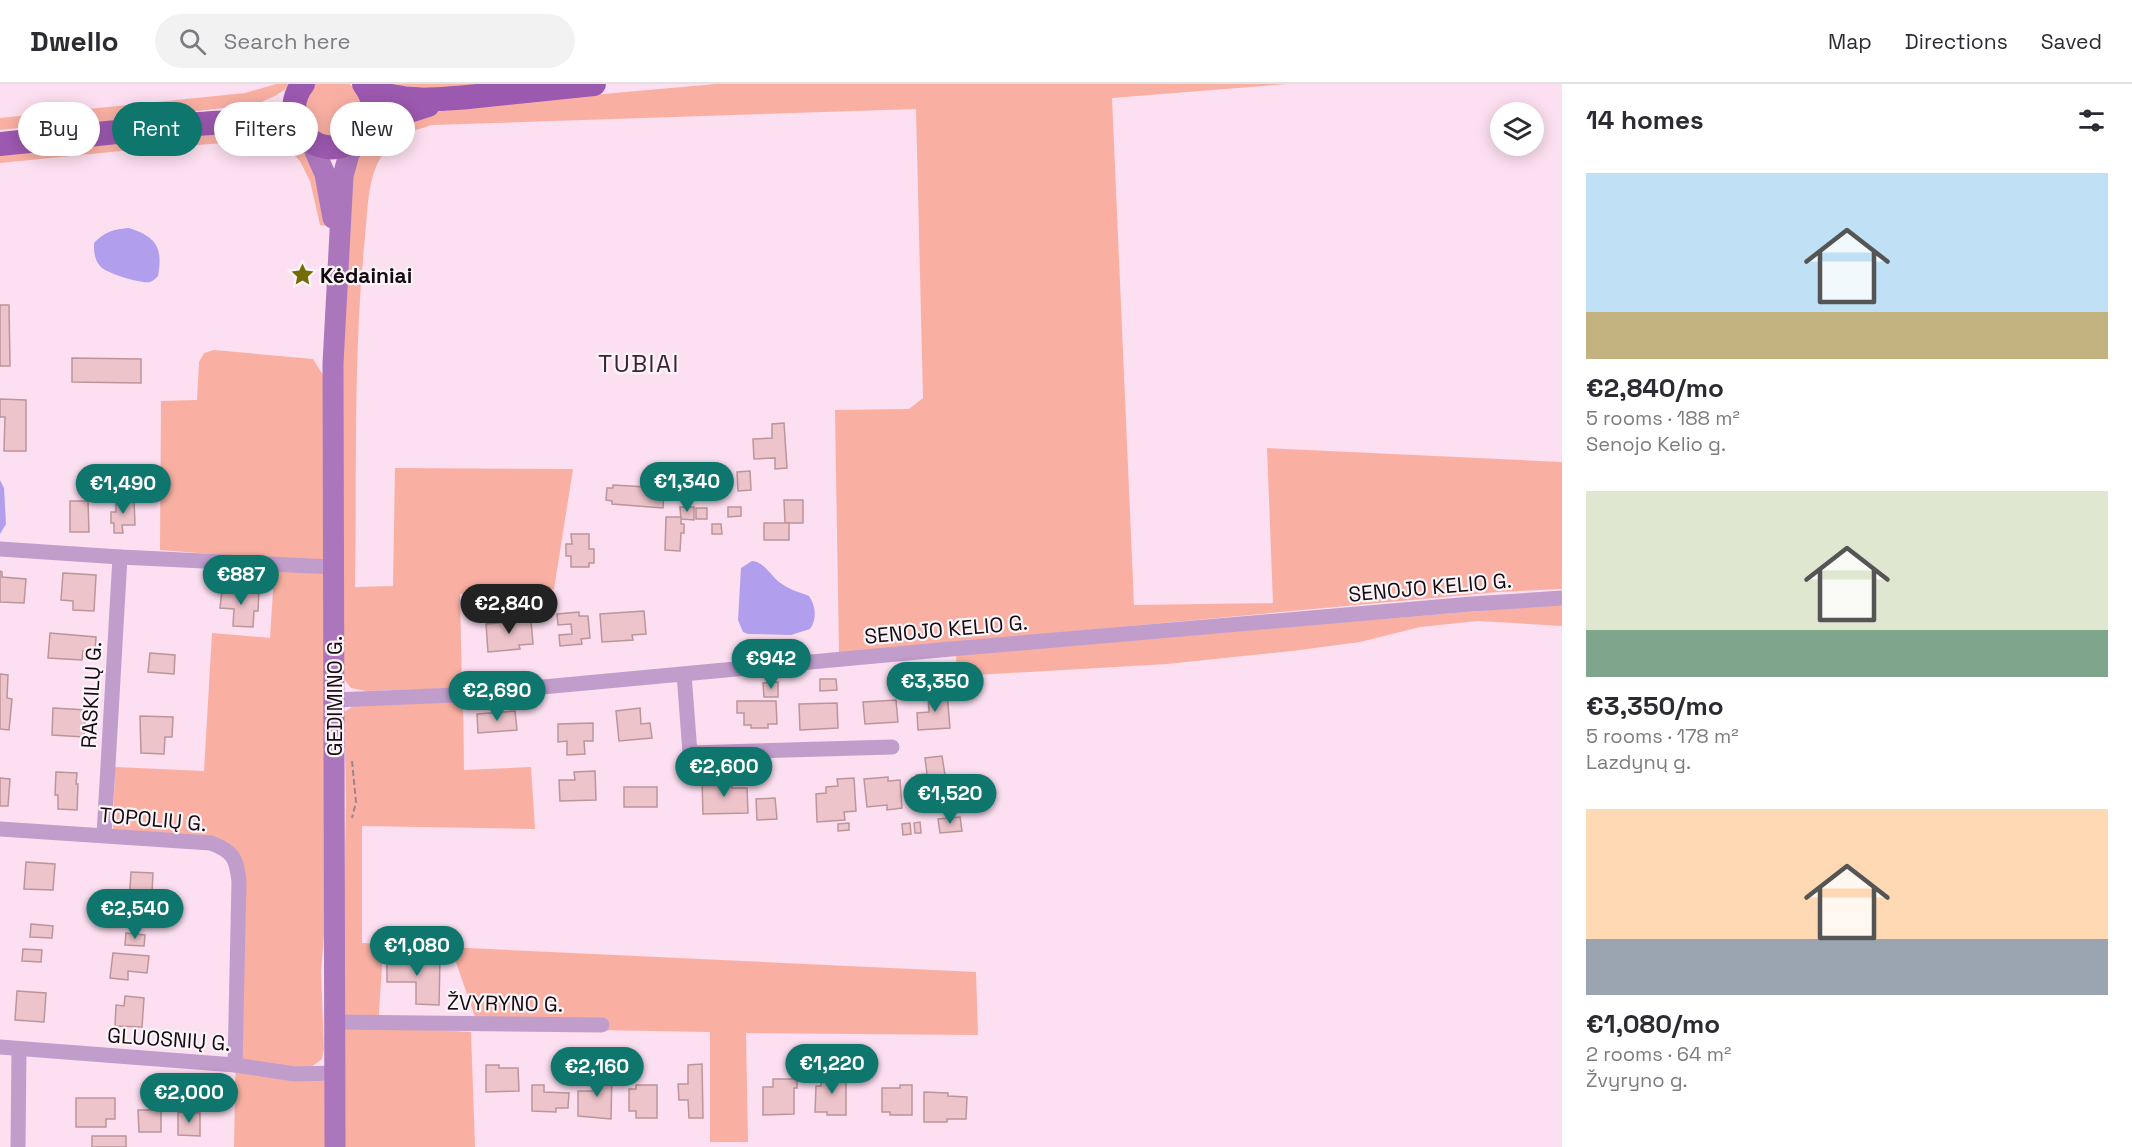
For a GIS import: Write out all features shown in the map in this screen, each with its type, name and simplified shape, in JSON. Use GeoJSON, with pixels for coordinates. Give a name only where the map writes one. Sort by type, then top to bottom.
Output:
{"type":"FeatureCollection","features":[{"type":"Feature","properties":{"kind":"main road"},"geometry":{"type":"LineString","coordinates":[[366,86],[391,97],[417,99],[454,98],[594,84]]}},
{"type":"Feature","properties":{"kind":"main road"},"geometry":{"type":"LineString","coordinates":[[209,123],[262,110],[284,100],[301,86]]}},
{"type":"Feature","properties":{"kind":"main road"},"geometry":{"type":"LineString","coordinates":[[295,102],[301,86]]}},
{"type":"Feature","properties":{"kind":"main road"},"geometry":{"type":"LineString","coordinates":[[366,86],[371,102]]}},
{"type":"Feature","properties":{"kind":"main road"},"geometry":{"type":"LineString","coordinates":[[415,109],[454,98]]}},
{"type":"Feature","properties":{"kind":"main road"},"geometry":{"type":"LineString","coordinates":[[0,144],[214,123]]}},
{"type":"Feature","properties":{"kind":"main road"},"geometry":{"type":"LineString","coordinates":[[316,156],[325,174],[339,245]]}},
{"type":"Feature","properties":{"kind":"main road"},"geometry":{"type":"LineString","coordinates":[[339,245],[343,176],[348,156]]}},
{"type":"Feature","properties":{"kind":"main road","name":"GEDIMINO G."},"geometry":{"type":"LineString","coordinates":[[335,1147],[333,364],[339,245]]}},
{"type":"Feature","properties":{"kind":"street"},"geometry":{"type":"LineString","coordinates":[[0,549],[333,567]]}},
{"type":"Feature","properties":{"kind":"street","name":"RASKILŲ G."},"geometry":{"type":"LineString","coordinates":[[104,836],[120,557]]}},
{"type":"Feature","properties":{"kind":"street","name":"SENOJO KELIO G."},"geometry":{"type":"LineString","coordinates":[[334,700],[456,695],[974,647],[1562,598]]}},
{"type":"Feature","properties":{"kind":"street"},"geometry":{"type":"LineString","coordinates":[[684,674],[690,753],[892,747]]}},
{"type":"Feature","properties":{"kind":"street","name":"TOPOLIŲ G."},"geometry":{"type":"LineString","coordinates":[[0,829],[211,843],[225,849],[236,860],[240,881],[235,1065]]}},
{"type":"Feature","properties":{"kind":"street","name":"ŽVYRYNO G."},"geometry":{"type":"LineString","coordinates":[[336,1022],[602,1025]]}},
{"type":"Feature","properties":{"kind":"street","name":"GLUOSNIŲ G."},"geometry":{"type":"LineString","coordinates":[[0,1047],[235,1065],[295,1074],[335,1073]]}},
{"type":"Feature","properties":{"kind":"street"},"geometry":{"type":"LineString","coordinates":[[18,1049],[18,1147]]}},
{"type":"Feature","properties":{"kind":"path"},"geometry":{"type":"LineString","coordinates":[[352,757],[356,802],[352,821]]}},
{"type":"Feature","properties":{"kind":"shaded area"},"geometry":{"type":"Polygon","coordinates":[[[276,84],[293,84],[262,102],[214,102],[214,109],[202,111],[202,102],[157,102],[245,93],[276,84]]]}},
{"type":"Feature","properties":{"kind":"shaded area"},"geometry":{"type":"Polygon","coordinates":[[[314,84],[350,84],[360,95],[361,102],[330,102],[330,139],[318,134],[318,102],[304,102],[304,95],[314,84]]]}},
{"type":"Feature","properties":{"kind":"shaded area"},"geometry":{"type":"Polygon","coordinates":[[[371,84],[494,84],[447,89],[371,84]]]}},
{"type":"Feature","properties":{"kind":"shaded area"},"geometry":{"type":"Polygon","coordinates":[[[716,84],[1287,84],[1112,98],[1134,605],[1273,603],[1267,448],[1562,462],[1562,589],[1498,592],[839,653],[835,410],[909,409],[923,398],[916,109],[432,125],[415,130],[415,117],[421,114],[502,103],[716,84]]]}},
{"type":"Feature","properties":{"kind":"shaded area"},"geometry":{"type":"Polygon","coordinates":[[[112,107],[112,121],[100,123],[100,108],[112,107]]]}},
{"type":"Feature","properties":{"kind":"shaded area"},"geometry":{"type":"Polygon","coordinates":[[[18,116],[18,128],[0,130],[0,118],[18,116]]]}},
{"type":"Feature","properties":{"kind":"shaded area"},"geometry":{"type":"Polygon","coordinates":[[[214,132],[214,144],[202,145],[202,133],[214,132]]]}},
{"type":"Feature","properties":{"kind":"shaded area"},"geometry":{"type":"Polygon","coordinates":[[[112,143],[112,152],[100,153],[100,144],[112,143]]]}},
{"type":"Feature","properties":{"kind":"shaded area"},"geometry":{"type":"Polygon","coordinates":[[[18,153],[18,156],[71,156],[0,163],[0,155],[18,153]]]}},
{"type":"Feature","properties":{"kind":"shaded area"},"geometry":{"type":"Polygon","coordinates":[[[295,156],[309,156],[315,169],[327,226],[320,225],[310,181],[295,156]]]}},
{"type":"Feature","properties":{"kind":"shaded area"},"geometry":{"type":"Polygon","coordinates":[[[354,156],[382,156],[374,173],[369,194],[361,281],[356,412],[355,587],[393,586],[395,468],[573,469],[554,589],[460,594],[462,688],[366,691],[351,688],[343,678],[342,363],[347,185],[354,156]]]}},
{"type":"Feature","properties":{"kind":"shaded area"},"geometry":{"type":"Polygon","coordinates":[[[129,228],[146,235],[156,245],[160,258],[158,276],[150,282],[116,275],[103,269],[97,261],[94,243],[110,232],[129,228]]]}},
{"type":"Feature","properties":{"kind":"shaded area"},"geometry":{"type":"Polygon","coordinates":[[[214,350],[313,359],[323,375],[325,923],[321,972],[324,1048],[322,1059],[310,1068],[335,1073],[335,1147],[234,1147],[239,881],[225,849],[113,831],[115,767],[204,771],[212,633],[270,638],[275,559],[160,550],[161,401],[197,400],[199,362],[204,353],[214,350]]]}},
{"type":"Feature","properties":{"kind":"shaded area"},"geometry":{"type":"Polygon","coordinates":[[[0,480],[4,488],[6,524],[0,534],[0,480]]]}},
{"type":"Feature","properties":{"kind":"shaded area"},"geometry":{"type":"Polygon","coordinates":[[[752,561],[761,564],[785,586],[809,596],[815,612],[810,629],[791,635],[743,632],[738,620],[741,568],[752,561]]]}},
{"type":"Feature","properties":{"kind":"shaded area"},"geometry":{"type":"Polygon","coordinates":[[[1562,604],[1562,626],[1478,621],[1420,627],[1360,642],[1292,651],[1167,664],[957,676],[956,655],[1562,604]]]}},
{"type":"Feature","properties":{"kind":"shaded area"},"geometry":{"type":"Polygon","coordinates":[[[463,698],[464,770],[531,767],[535,829],[362,826],[362,943],[976,972],[978,1035],[746,1033],[748,1142],[710,1142],[710,1032],[479,1028],[453,954],[383,951],[378,1027],[471,1032],[475,1147],[338,1147],[346,803],[345,751],[341,724],[344,712],[355,705],[463,698]]]}},
{"type":"Feature","properties":{"kind":"building"},"geometry":{"type":"Polygon","coordinates":[[[0,305],[9,305],[10,366],[0,366],[0,305]]]}},
{"type":"Feature","properties":{"kind":"building"},"geometry":{"type":"Polygon","coordinates":[[[72,358],[141,359],[141,383],[72,382],[72,358]]]}},
{"type":"Feature","properties":{"kind":"building"},"geometry":{"type":"Polygon","coordinates":[[[0,399],[26,400],[26,451],[4,451],[5,417],[0,417],[0,399]]]}},
{"type":"Feature","properties":{"kind":"building"},"geometry":{"type":"Polygon","coordinates":[[[784,423],[787,468],[775,469],[775,458],[754,459],[753,439],[772,438],[772,424],[784,423]]]}},
{"type":"Feature","properties":{"kind":"building"},"geometry":{"type":"Polygon","coordinates":[[[750,471],[751,490],[738,491],[737,472],[750,471]]]}},
{"type":"Feature","properties":{"kind":"building"},"geometry":{"type":"Polygon","coordinates":[[[613,485],[664,488],[663,508],[612,504],[612,501],[606,500],[607,488],[613,488],[613,485]]]}},
{"type":"Feature","properties":{"kind":"building"},"geometry":{"type":"Polygon","coordinates":[[[116,500],[134,500],[135,525],[122,525],[123,533],[114,533],[114,523],[111,523],[111,512],[116,512],[116,500]]]}},
{"type":"Feature","properties":{"kind":"building"},"geometry":{"type":"Polygon","coordinates":[[[784,500],[803,500],[803,523],[785,523],[784,500]]]}},
{"type":"Feature","properties":{"kind":"building"},"geometry":{"type":"Polygon","coordinates":[[[70,501],[88,501],[89,532],[70,532],[70,501]]]}},
{"type":"Feature","properties":{"kind":"building"},"geometry":{"type":"Polygon","coordinates":[[[680,507],[694,507],[694,520],[681,519],[680,507]]]}},
{"type":"Feature","properties":{"kind":"building"},"geometry":{"type":"Polygon","coordinates":[[[728,507],[741,507],[741,516],[728,517],[728,507]]]}},
{"type":"Feature","properties":{"kind":"building"},"geometry":{"type":"Polygon","coordinates":[[[696,508],[707,508],[707,519],[696,519],[696,508]]]}},
{"type":"Feature","properties":{"kind":"building"},"geometry":{"type":"Polygon","coordinates":[[[666,517],[681,517],[681,524],[684,524],[680,551],[665,550],[666,517]]]}},
{"type":"Feature","properties":{"kind":"building"},"geometry":{"type":"Polygon","coordinates":[[[764,523],[789,523],[789,540],[764,540],[764,523]]]}},
{"type":"Feature","properties":{"kind":"building"},"geometry":{"type":"Polygon","coordinates":[[[712,524],[721,524],[722,534],[712,534],[712,524]]]}},
{"type":"Feature","properties":{"kind":"building"},"geometry":{"type":"Polygon","coordinates":[[[571,534],[589,534],[589,549],[594,549],[594,563],[589,563],[589,567],[571,567],[571,556],[566,556],[566,544],[572,544],[571,534]]]}},
{"type":"Feature","properties":{"kind":"building"},"geometry":{"type":"Polygon","coordinates":[[[0,571],[2,577],[26,579],[24,603],[0,602],[0,571]]]}},
{"type":"Feature","properties":{"kind":"building"},"geometry":{"type":"Polygon","coordinates":[[[63,573],[96,575],[94,611],[73,610],[73,601],[61,600],[63,573]]]}},
{"type":"Feature","properties":{"kind":"building"},"geometry":{"type":"Polygon","coordinates":[[[222,589],[259,591],[258,611],[254,611],[253,627],[233,626],[234,609],[220,608],[222,589]]]}},
{"type":"Feature","properties":{"kind":"building"},"geometry":{"type":"Polygon","coordinates":[[[644,611],[646,634],[632,635],[633,640],[602,642],[600,614],[644,611]]]}},
{"type":"Feature","properties":{"kind":"building"},"geometry":{"type":"Polygon","coordinates":[[[579,612],[579,616],[588,616],[590,638],[581,639],[582,644],[560,646],[559,635],[572,634],[571,624],[558,625],[557,614],[579,612]]]}},
{"type":"Feature","properties":{"kind":"building"},"geometry":{"type":"Polygon","coordinates":[[[531,620],[533,644],[519,645],[520,649],[488,652],[486,624],[531,620]]]}},
{"type":"Feature","properties":{"kind":"building"},"geometry":{"type":"Polygon","coordinates":[[[50,633],[96,637],[95,652],[83,651],[82,660],[48,658],[50,633]]]}},
{"type":"Feature","properties":{"kind":"building"},"geometry":{"type":"Polygon","coordinates":[[[150,653],[175,655],[174,674],[148,672],[150,653]]]}},
{"type":"Feature","properties":{"kind":"building"},"geometry":{"type":"Polygon","coordinates":[[[0,674],[8,675],[7,698],[12,699],[9,730],[0,729],[0,674]]]}},
{"type":"Feature","properties":{"kind":"building"},"geometry":{"type":"Polygon","coordinates":[[[820,679],[836,679],[837,690],[820,691],[820,679]]]}},
{"type":"Feature","properties":{"kind":"building"},"geometry":{"type":"Polygon","coordinates":[[[778,682],[778,697],[764,697],[763,683],[778,682]]]}},
{"type":"Feature","properties":{"kind":"building"},"geometry":{"type":"Polygon","coordinates":[[[947,692],[950,728],[918,730],[917,713],[929,712],[928,694],[947,692]]]}},
{"type":"Feature","properties":{"kind":"building"},"geometry":{"type":"Polygon","coordinates":[[[896,700],[898,722],[865,724],[863,702],[896,700]]]}},
{"type":"Feature","properties":{"kind":"building"},"geometry":{"type":"Polygon","coordinates":[[[737,701],[776,701],[777,724],[768,724],[768,728],[751,728],[751,725],[744,725],[744,713],[737,713],[737,701]]]}},
{"type":"Feature","properties":{"kind":"building"},"geometry":{"type":"Polygon","coordinates":[[[837,703],[838,728],[800,730],[799,704],[837,703]]]}},
{"type":"Feature","properties":{"kind":"building"},"geometry":{"type":"Polygon","coordinates":[[[53,708],[86,710],[84,737],[52,735],[53,708]]]}},
{"type":"Feature","properties":{"kind":"building"},"geometry":{"type":"Polygon","coordinates":[[[640,708],[641,724],[650,723],[652,738],[619,741],[616,711],[640,708]]]}},
{"type":"Feature","properties":{"kind":"building"},"geometry":{"type":"Polygon","coordinates":[[[515,711],[517,730],[478,733],[477,714],[515,711]]]}},
{"type":"Feature","properties":{"kind":"building"},"geometry":{"type":"Polygon","coordinates":[[[140,716],[173,717],[172,737],[165,737],[164,754],[141,753],[140,716]]]}},
{"type":"Feature","properties":{"kind":"building"},"geometry":{"type":"Polygon","coordinates":[[[593,723],[593,741],[584,741],[585,754],[567,755],[567,741],[558,742],[558,724],[593,723]]]}},
{"type":"Feature","properties":{"kind":"building"},"geometry":{"type":"Polygon","coordinates":[[[942,756],[949,800],[929,802],[928,794],[919,795],[916,775],[927,774],[925,758],[942,756]]]}},
{"type":"Feature","properties":{"kind":"building"},"geometry":{"type":"Polygon","coordinates":[[[595,771],[596,800],[560,801],[559,780],[575,780],[574,772],[595,771]]]}},
{"type":"Feature","properties":{"kind":"building"},"geometry":{"type":"Polygon","coordinates":[[[56,772],[77,773],[77,810],[58,809],[58,795],[55,795],[56,772]]]}},
{"type":"Feature","properties":{"kind":"building"},"geometry":{"type":"Polygon","coordinates":[[[888,777],[888,781],[900,780],[902,808],[887,810],[887,805],[867,807],[864,779],[888,777]]]}},
{"type":"Feature","properties":{"kind":"building"},"geometry":{"type":"Polygon","coordinates":[[[0,778],[10,779],[8,806],[0,806],[0,778]]]}},
{"type":"Feature","properties":{"kind":"building"},"geometry":{"type":"Polygon","coordinates":[[[854,778],[856,811],[844,812],[845,820],[817,822],[816,794],[826,793],[826,787],[838,786],[837,779],[854,778]]]}},
{"type":"Feature","properties":{"kind":"building"},"geometry":{"type":"Polygon","coordinates":[[[732,780],[732,788],[747,788],[748,813],[703,814],[702,781],[732,780]]]}},
{"type":"Feature","properties":{"kind":"building"},"geometry":{"type":"Polygon","coordinates":[[[624,787],[657,787],[657,807],[624,807],[624,787]]]}},
{"type":"Feature","properties":{"kind":"building"},"geometry":{"type":"Polygon","coordinates":[[[775,798],[777,819],[757,820],[756,799],[775,798]]]}},
{"type":"Feature","properties":{"kind":"building"},"geometry":{"type":"Polygon","coordinates":[[[960,817],[962,831],[940,833],[938,819],[960,817]]]}},
{"type":"Feature","properties":{"kind":"building"},"geometry":{"type":"Polygon","coordinates":[[[920,822],[921,833],[915,833],[914,823],[920,822]]]}},
{"type":"Feature","properties":{"kind":"building"},"geometry":{"type":"Polygon","coordinates":[[[849,823],[849,830],[838,831],[838,824],[849,823]]]}},
{"type":"Feature","properties":{"kind":"building"},"geometry":{"type":"Polygon","coordinates":[[[910,823],[911,834],[903,835],[902,824],[910,823]]]}},
{"type":"Feature","properties":{"kind":"building"},"geometry":{"type":"Polygon","coordinates":[[[26,862],[55,864],[53,890],[24,889],[26,862]]]}},
{"type":"Feature","properties":{"kind":"building"},"geometry":{"type":"Polygon","coordinates":[[[131,872],[153,873],[152,892],[145,892],[144,905],[129,903],[131,872]]]}},
{"type":"Feature","properties":{"kind":"building"},"geometry":{"type":"Polygon","coordinates":[[[31,924],[53,926],[52,938],[30,937],[31,924]]]}},
{"type":"Feature","properties":{"kind":"building"},"geometry":{"type":"Polygon","coordinates":[[[126,933],[145,935],[144,946],[125,945],[126,933]]]}},
{"type":"Feature","properties":{"kind":"building"},"geometry":{"type":"Polygon","coordinates":[[[23,949],[42,950],[41,962],[22,961],[23,949]]]}},
{"type":"Feature","properties":{"kind":"building"},"geometry":{"type":"Polygon","coordinates":[[[113,953],[149,956],[147,973],[128,971],[128,980],[110,978],[113,953]]]}},
{"type":"Feature","properties":{"kind":"building"},"geometry":{"type":"Polygon","coordinates":[[[387,957],[440,959],[439,1005],[416,1004],[416,982],[387,982],[387,957]]]}},
{"type":"Feature","properties":{"kind":"building"},"geometry":{"type":"Polygon","coordinates":[[[17,991],[46,993],[44,1022],[15,1020],[17,991]]]}},
{"type":"Feature","properties":{"kind":"building"},"geometry":{"type":"Polygon","coordinates":[[[125,996],[144,998],[142,1027],[115,1026],[116,1005],[124,1006],[125,996]]]}},
{"type":"Feature","properties":{"kind":"building"},"geometry":{"type":"Polygon","coordinates":[[[702,1064],[703,1118],[689,1118],[688,1100],[679,1100],[678,1084],[688,1084],[688,1065],[702,1064]]]}},
{"type":"Feature","properties":{"kind":"building"},"geometry":{"type":"Polygon","coordinates":[[[486,1065],[518,1068],[519,1091],[486,1092],[486,1065]]]}},
{"type":"Feature","properties":{"kind":"building"},"geometry":{"type":"Polygon","coordinates":[[[596,1070],[612,1071],[611,1119],[578,1116],[578,1091],[596,1091],[596,1070]]]}},
{"type":"Feature","properties":{"kind":"building"},"geometry":{"type":"Polygon","coordinates":[[[821,1074],[846,1074],[846,1115],[827,1115],[827,1112],[815,1112],[816,1086],[821,1086],[821,1074]]]}},
{"type":"Feature","properties":{"kind":"building"},"geometry":{"type":"Polygon","coordinates":[[[773,1079],[797,1079],[797,1088],[794,1088],[794,1114],[763,1115],[763,1087],[773,1087],[773,1079]]]}},
{"type":"Feature","properties":{"kind":"building"},"geometry":{"type":"Polygon","coordinates":[[[532,1085],[544,1085],[544,1092],[569,1093],[568,1108],[556,1108],[556,1112],[532,1111],[532,1085]]]}},
{"type":"Feature","properties":{"kind":"building"},"geometry":{"type":"Polygon","coordinates":[[[636,1085],[657,1085],[657,1118],[636,1118],[636,1111],[629,1111],[629,1089],[636,1089],[636,1085]]]}},
{"type":"Feature","properties":{"kind":"building"},"geometry":{"type":"Polygon","coordinates":[[[900,1085],[912,1085],[912,1115],[890,1115],[890,1112],[882,1112],[882,1088],[900,1088],[900,1085]]]}},
{"type":"Feature","properties":{"kind":"building"},"geometry":{"type":"Polygon","coordinates":[[[924,1092],[967,1097],[966,1119],[924,1122],[924,1092]]]}},
{"type":"Feature","properties":{"kind":"building"},"geometry":{"type":"Polygon","coordinates":[[[76,1098],[115,1098],[115,1119],[106,1119],[106,1127],[76,1127],[76,1098]]]}},
{"type":"Feature","properties":{"kind":"building"},"geometry":{"type":"Polygon","coordinates":[[[138,1110],[161,1110],[161,1132],[139,1132],[138,1110]]]}},
{"type":"Feature","properties":{"kind":"building"},"geometry":{"type":"Polygon","coordinates":[[[178,1112],[200,1113],[200,1136],[178,1135],[178,1112]]]}},
{"type":"Feature","properties":{"kind":"building"},"geometry":{"type":"Polygon","coordinates":[[[92,1136],[126,1136],[126,1147],[92,1147],[92,1136]]]}},
{"type":"Feature","properties":{"kind":"place","name":"Kėdainiai"},"geometry":{"type":"Point","coordinates":[302,275]}},
{"type":"Feature","properties":{"kind":"district","name":"TUBIAI"},"geometry":{"type":"Point","coordinates":[639,363]}}]}
